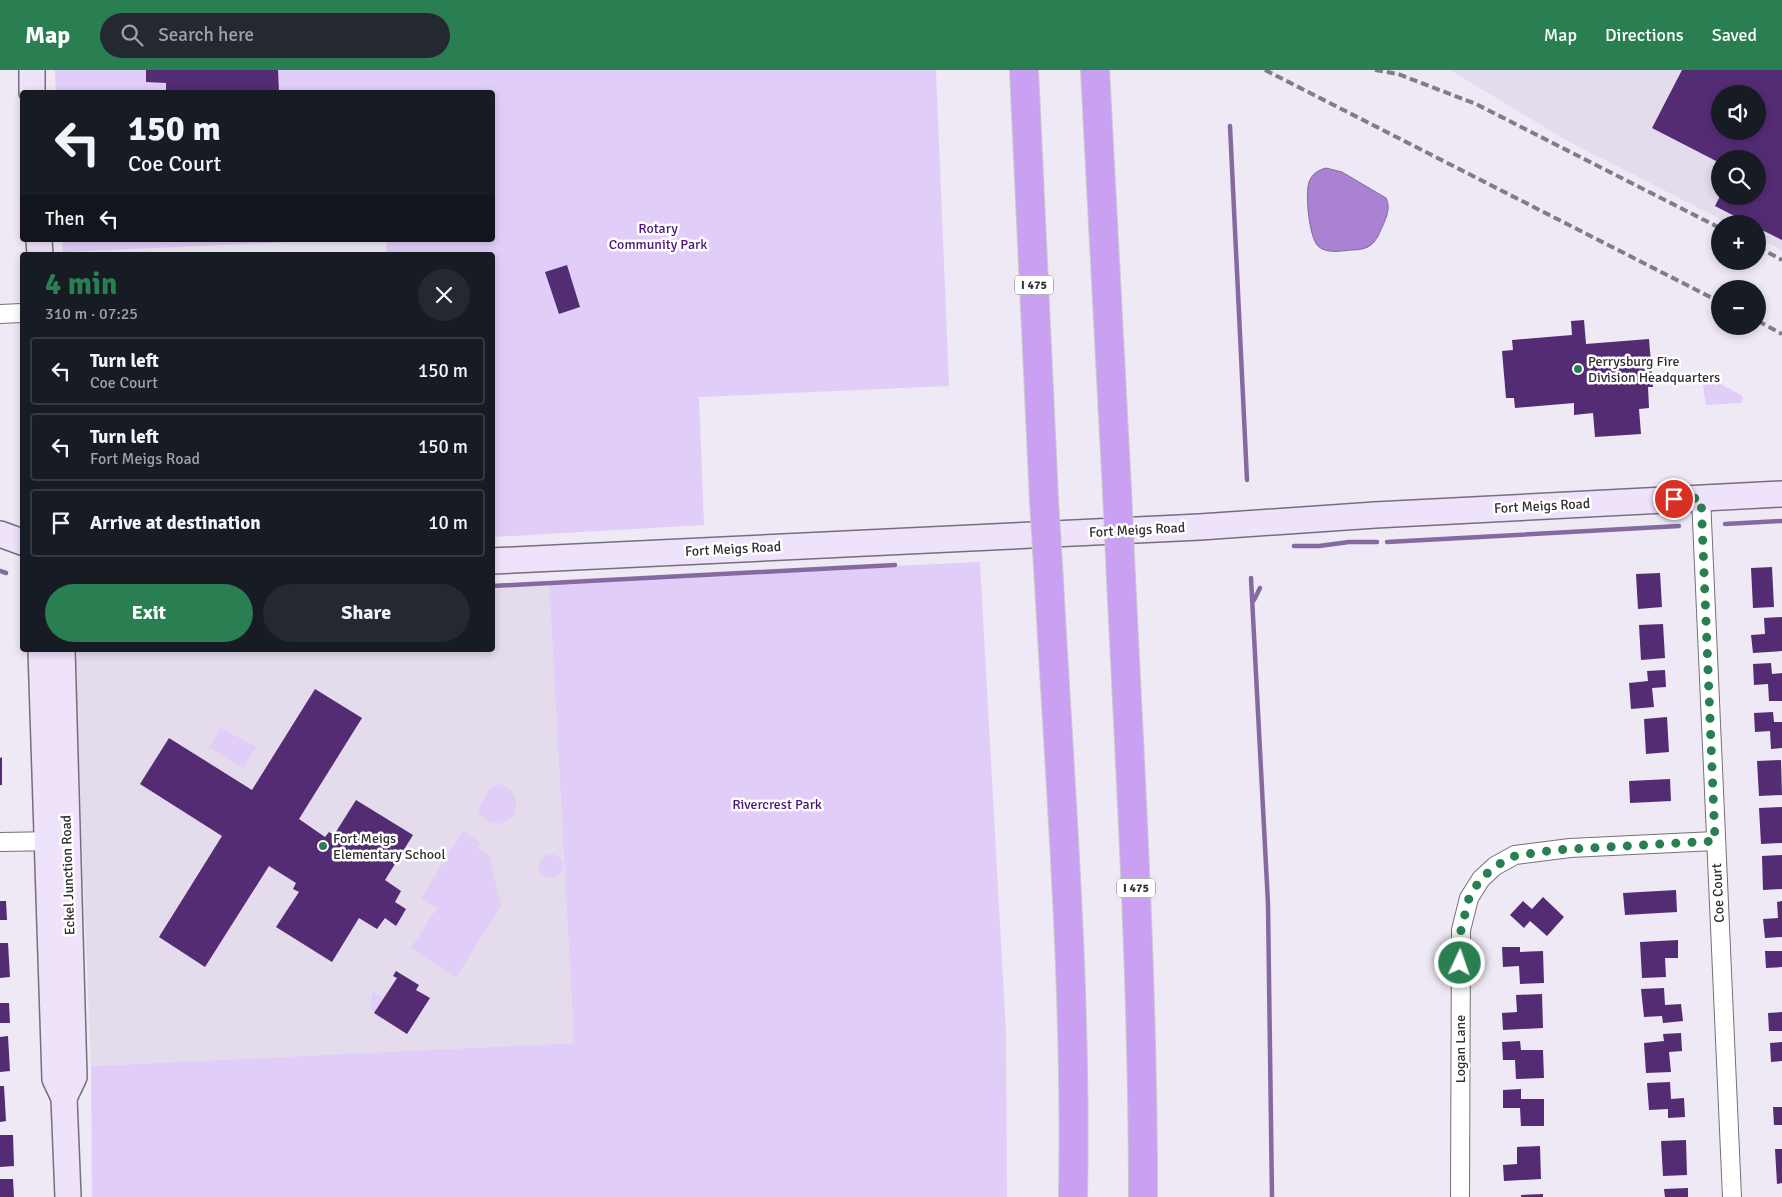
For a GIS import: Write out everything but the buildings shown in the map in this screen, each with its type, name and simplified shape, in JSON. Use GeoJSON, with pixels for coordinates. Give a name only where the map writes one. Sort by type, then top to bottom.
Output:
{"type":"FeatureCollection","features":[{"type":"Feature","properties":{"kind":"highway","name":"I 475"},"geometry":{"type":"LineString","coordinates":[[1024,70],[1044,500],[1068,927],[1072,1060],[1073,1197]]}},
{"type":"Feature","properties":{"kind":"highway","name":"I 475"},"geometry":{"type":"LineString","coordinates":[[1095,70],[1139,936],[1143,1090],[1143,1197]]}},
{"type":"Feature","properties":{"kind":"street"},"geometry":{"type":"LineString","coordinates":[[32,70],[32,90]]}},
{"type":"Feature","properties":{"kind":"street"},"geometry":{"type":"LineString","coordinates":[[0,314],[20,313]]}},
{"type":"Feature","properties":{"kind":"street","name":"Fort Meigs Road"},"geometry":{"type":"LineString","coordinates":[[495,561],[1181,528],[1375,515],[1782,494]]}},
{"type":"Feature","properties":{"kind":"street","name":"Coe Court"},"geometry":{"type":"LineString","coordinates":[[1701,498],[1732,1197]]}},
{"type":"Feature","properties":{"kind":"street"},"geometry":{"type":"LineString","coordinates":[[0,534],[20,541]]}},
{"type":"Feature","properties":{"kind":"street","name":"Eckel Junction Road"},"geometry":{"type":"LineString","coordinates":[[40,652],[57,841]]}},
{"type":"Feature","properties":{"kind":"street","name":"Eckel Junction Road"},"geometry":{"type":"LineString","coordinates":[[62,652],[57,841],[55,1079],[64,1098],[68,1197]]}},
{"type":"Feature","properties":{"kind":"street"},"geometry":{"type":"LineString","coordinates":[[0,842],[57,841]]}},
{"type":"Feature","properties":{"kind":"street","name":"Logan Lane"},"geometry":{"type":"LineString","coordinates":[[1460,1197],[1461,930],[1469,898],[1481,878],[1505,860],[1537,851],[1715,841]]}},
{"type":"Feature","properties":{"kind":"shaded area"},"geometry":{"type":"Polygon","coordinates":[[[1450,70],[1782,70],[1782,250],[1766,242],[1766,215],[1712,215],[1564,139],[1450,70]]]}},
{"type":"Feature","properties":{"kind":"shaded area"},"geometry":{"type":"Polygon","coordinates":[[[1326,168],[1342,172],[1386,198],[1388,212],[1377,238],[1368,247],[1356,250],[1329,251],[1321,249],[1315,241],[1309,215],[1308,188],[1310,179],[1318,171],[1326,168]]]}},
{"type":"Feature","properties":{"kind":"shaded area","name":"Fort Meigs Elementary School"},"geometry":{"type":"Polygon","coordinates":[[[549,582],[574,1043],[91,1066],[74,652],[495,652],[495,585],[549,582]]]}},
{"type":"Feature","properties":{"kind":"green space","name":"Rotary Community Park"},"geometry":{"type":"Polygon","coordinates":[[[55,70],[936,70],[949,386],[699,397],[704,525],[495,537],[495,252],[387,252],[386,242],[495,242],[495,90],[56,90],[55,70]]]}},
{"type":"Feature","properties":{"kind":"green space"},"geometry":{"type":"Polygon","coordinates":[[[62,242],[292,242],[63,252],[62,242]]]}},
{"type":"Feature","properties":{"kind":"green space"},"geometry":{"type":"Polygon","coordinates":[[[1705,380],[1713,380],[1741,395],[1743,398],[1741,403],[1706,405],[1703,385],[1705,380]]]}},
{"type":"Feature","properties":{"kind":"green space","name":"Rivercrest Park"},"geometry":{"type":"Polygon","coordinates":[[[980,562],[1006,1034],[1007,1197],[92,1197],[91,1066],[574,1043],[549,582],[980,562]]]}},
{"type":"Feature","properties":{"kind":"green space"},"geometry":{"type":"Polygon","coordinates":[[[221,728],[256,747],[243,768],[209,747],[221,728]]]}},
{"type":"Feature","properties":{"kind":"green space"},"geometry":{"type":"Polygon","coordinates":[[[497,784],[503,785],[511,791],[516,805],[514,815],[501,824],[490,822],[479,815],[478,811],[490,788],[497,784]]]}},
{"type":"Feature","properties":{"kind":"green space"},"geometry":{"type":"Polygon","coordinates":[[[463,831],[481,843],[478,848],[489,856],[501,906],[456,977],[411,948],[437,908],[421,898],[463,831]]]}},
{"type":"Feature","properties":{"kind":"green space"},"geometry":{"type":"Polygon","coordinates":[[[551,854],[556,855],[562,861],[562,871],[556,877],[551,878],[546,877],[540,871],[539,866],[540,861],[546,855],[551,854]]]}},
{"type":"Feature","properties":{"kind":"green space"},"geometry":{"type":"Polygon","coordinates":[[[372,992],[384,998],[374,1013],[371,1009],[372,992]]]}},
{"type":"Feature","properties":{"kind":"waterway"},"geometry":{"type":"LineString","coordinates":[[1230,126],[1247,480]]}},
{"type":"Feature","properties":{"kind":"waterway"},"geometry":{"type":"LineString","coordinates":[[1725,524],[1782,521]]}},
{"type":"Feature","properties":{"kind":"waterway"},"geometry":{"type":"LineString","coordinates":[[1387,542],[1679,526]]}},
{"type":"Feature","properties":{"kind":"waterway"},"geometry":{"type":"LineString","coordinates":[[1294,546],[1377,542]]}},
{"type":"Feature","properties":{"kind":"waterway"},"geometry":{"type":"LineString","coordinates":[[495,586],[895,565]]}},
{"type":"Feature","properties":{"kind":"waterway"},"geometry":{"type":"LineString","coordinates":[[0,571],[6,573]]}},
{"type":"Feature","properties":{"kind":"waterway"},"geometry":{"type":"LineString","coordinates":[[1251,578],[1268,904],[1272,1197]]}},
{"type":"Feature","properties":{"kind":"waterway"},"geometry":{"type":"LineString","coordinates":[[1254,600],[1260,588]]}},
{"type":"Feature","properties":{"kind":"railway"},"geometry":{"type":"LineString","coordinates":[[1265,70],[1711,297]]}},
{"type":"Feature","properties":{"kind":"railway"},"geometry":{"type":"LineString","coordinates":[[1375,70],[1398,74],[1476,104],[1711,223]]}},
{"type":"Feature","properties":{"kind":"railway"},"geometry":{"type":"LineString","coordinates":[[1766,251],[1782,260]]}},
{"type":"Feature","properties":{"kind":"railway"},"geometry":{"type":"LineString","coordinates":[[1766,325],[1782,334]]}},
{"type":"Feature","properties":{"kind":"place","name":"Perrysburg Fire Division Headquarters"},"geometry":{"type":"Point","coordinates":[1578,369]}},
{"type":"Feature","properties":{"kind":"place","name":"Fort Meigs Elementary School"},"geometry":{"type":"Point","coordinates":[323,846]}},
{"type":"Feature","properties":{"kind":"route"},"geometry":{"type":"LineString","coordinates":[[1460,963],[1461,930],[1469,898],[1481,878],[1505,860],[1537,851],[1570,848],[1715,841],[1701,498],[1674,499]]}}]}
